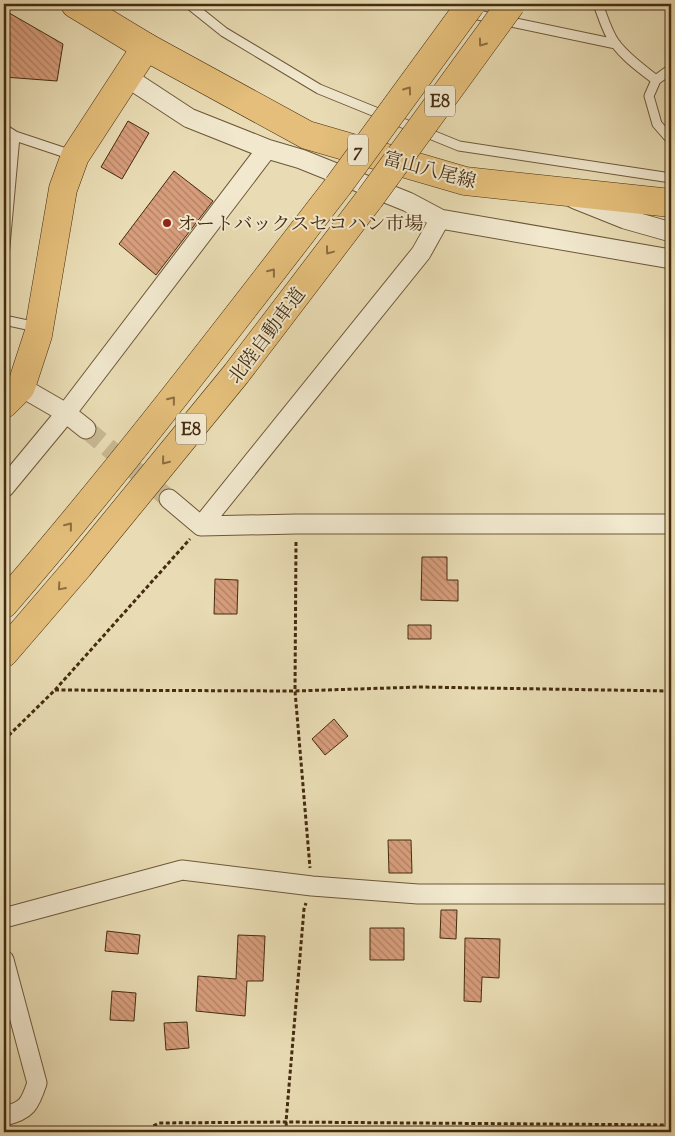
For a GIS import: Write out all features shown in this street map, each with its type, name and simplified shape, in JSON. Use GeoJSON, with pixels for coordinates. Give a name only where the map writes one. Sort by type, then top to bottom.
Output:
{"type":"FeatureCollection","features":[{"type":"Feature","properties":{"kind":"main road","name":"富山八尾線"},"geometry":{"type":"LineString","coordinates":[[75,4],[146,47],[307,135],[465,181],[671,203]]}},
{"type":"Feature","properties":{"kind":"main road","name":"北陸自動車道"},"geometry":{"type":"LineString","coordinates":[[4,604],[43,559],[198,368],[338,186],[471,4]]}},
{"type":"Feature","properties":{"kind":"main road","name":"北陸自動車道"},"geometry":{"type":"LineString","coordinates":[[4,653],[79,566],[236,374],[370,198],[511,4]]}},
{"type":"Feature","properties":{"kind":"main road"},"geometry":{"type":"LineString","coordinates":[[12,396],[38,335],[63,189],[74,156],[125,76],[146,47]]}},
{"type":"Feature","properties":{"kind":"street"},"geometry":{"type":"LineString","coordinates":[[125,76],[189,118],[267,149],[301,159],[399,198],[440,219],[671,259]]}},
{"type":"Feature","properties":{"kind":"street"},"geometry":{"type":"LineString","coordinates":[[4,488],[66,413],[267,149]]}},
{"type":"Feature","properties":{"kind":"street"},"geometry":{"type":"LineString","coordinates":[[553,190],[625,220],[671,232]]}},
{"type":"Feature","properties":{"kind":"street"},"geometry":{"type":"LineString","coordinates":[[201,526],[421,253],[440,219]]}},
{"type":"Feature","properties":{"kind":"street"},"geometry":{"type":"LineString","coordinates":[[12,396],[66,413],[86,429]]}},
{"type":"Feature","properties":{"kind":"street"},"geometry":{"type":"LineString","coordinates":[[169,499],[201,526],[296,524],[671,524]]}},
{"type":"Feature","properties":{"kind":"street"},"geometry":{"type":"LineString","coordinates":[[4,918],[182,870],[312,886],[418,894],[671,894]]}},
{"type":"Feature","properties":{"kind":"street"},"geometry":{"type":"LineString","coordinates":[[4,960],[37,1083],[30,1102],[19,1113],[4,1116]]}},
{"type":"Feature","properties":{"kind":"lane"},"geometry":{"type":"LineString","coordinates":[[188,4],[224,32],[320,89],[459,146],[671,178]]}},
{"type":"Feature","properties":{"kind":"lane"},"geometry":{"type":"LineString","coordinates":[[454,4],[478,15],[616,44]]}},
{"type":"Feature","properties":{"kind":"lane"},"geometry":{"type":"LineString","coordinates":[[598,4],[608,30],[616,44],[656,80]]}},
{"type":"Feature","properties":{"kind":"lane"},"geometry":{"type":"LineString","coordinates":[[671,69],[656,80],[649,96],[656,124],[671,140]]}},
{"type":"Feature","properties":{"kind":"lane"},"geometry":{"type":"LineString","coordinates":[[4,129],[15,136],[74,156]]}},
{"type":"Feature","properties":{"kind":"lane"},"geometry":{"type":"LineString","coordinates":[[4,257],[15,136]]}},
{"type":"Feature","properties":{"kind":"lane"},"geometry":{"type":"LineString","coordinates":[[4,320],[32,326]]}},
{"type":"Feature","properties":{"kind":"path"},"geometry":{"type":"LineString","coordinates":[[286,1132],[304,909],[312,886],[295,691],[296,524]]}},
{"type":"Feature","properties":{"kind":"path"},"geometry":{"type":"LineString","coordinates":[[4,740],[55,690],[201,526]]}},
{"type":"Feature","properties":{"kind":"path"},"geometry":{"type":"LineString","coordinates":[[55,690],[295,691],[419,687],[671,691]]}},
{"type":"Feature","properties":{"kind":"path"},"geometry":{"type":"LineString","coordinates":[[142,1132],[159,1123],[671,1125]]}},
{"type":"Feature","properties":{"kind":"building"},"geometry":{"type":"Polygon","coordinates":[[[4,10],[63,44],[57,81],[4,77],[4,10]]]}},
{"type":"Feature","properties":{"kind":"building"},"geometry":{"type":"Polygon","coordinates":[[[128,121],[149,133],[122,179],[101,167],[128,121]]]}},
{"type":"Feature","properties":{"kind":"building","name":"オートバックスセコハン市場"},"geometry":{"type":"Polygon","coordinates":[[[174,171],[213,201],[156,275],[119,244],[174,171]]]}},
{"type":"Feature","properties":{"kind":"building"},"geometry":{"type":"Polygon","coordinates":[[[422,557],[447,557],[447,580],[458,580],[458,601],[421,600],[422,557]]]}},
{"type":"Feature","properties":{"kind":"building"},"geometry":{"type":"Polygon","coordinates":[[[215,579],[238,580],[237,614],[214,614],[215,579]]]}},
{"type":"Feature","properties":{"kind":"building"},"geometry":{"type":"Polygon","coordinates":[[[408,625],[431,625],[431,639],[408,639],[408,625]]]}},
{"type":"Feature","properties":{"kind":"building"},"geometry":{"type":"Polygon","coordinates":[[[334,719],[348,736],[325,755],[312,739],[334,719]]]}},
{"type":"Feature","properties":{"kind":"building"},"geometry":{"type":"Polygon","coordinates":[[[388,840],[411,840],[412,873],[389,873],[388,840]]]}},
{"type":"Feature","properties":{"kind":"building"},"geometry":{"type":"Polygon","coordinates":[[[441,910],[457,910],[456,939],[440,938],[441,910]]]}},
{"type":"Feature","properties":{"kind":"building"},"geometry":{"type":"Polygon","coordinates":[[[370,928],[404,928],[404,960],[370,960],[370,928]]]}},
{"type":"Feature","properties":{"kind":"building"},"geometry":{"type":"Polygon","coordinates":[[[107,931],[140,935],[138,954],[105,951],[107,931]]]}},
{"type":"Feature","properties":{"kind":"building"},"geometry":{"type":"Polygon","coordinates":[[[238,935],[265,936],[263,981],[247,981],[245,1016],[196,1011],[198,976],[236,979],[238,935]]]}},
{"type":"Feature","properties":{"kind":"building"},"geometry":{"type":"Polygon","coordinates":[[[465,938],[500,939],[499,978],[482,977],[481,1002],[464,1001],[465,938]]]}},
{"type":"Feature","properties":{"kind":"building"},"geometry":{"type":"Polygon","coordinates":[[[112,991],[136,993],[134,1021],[110,1020],[112,991]]]}},
{"type":"Feature","properties":{"kind":"building"},"geometry":{"type":"Polygon","coordinates":[[[187,1022],[189,1048],[166,1050],[164,1023],[187,1022]]]}},
{"type":"Feature","properties":{"kind":"tunnel"},"geometry":{"type":"LineString","coordinates":[[86,429],[169,499]]}},
{"type":"Feature","properties":{"kind":"place","name":"オートバックスセコハン市場"},"geometry":{"type":"Point","coordinates":[167,223]}}]}
